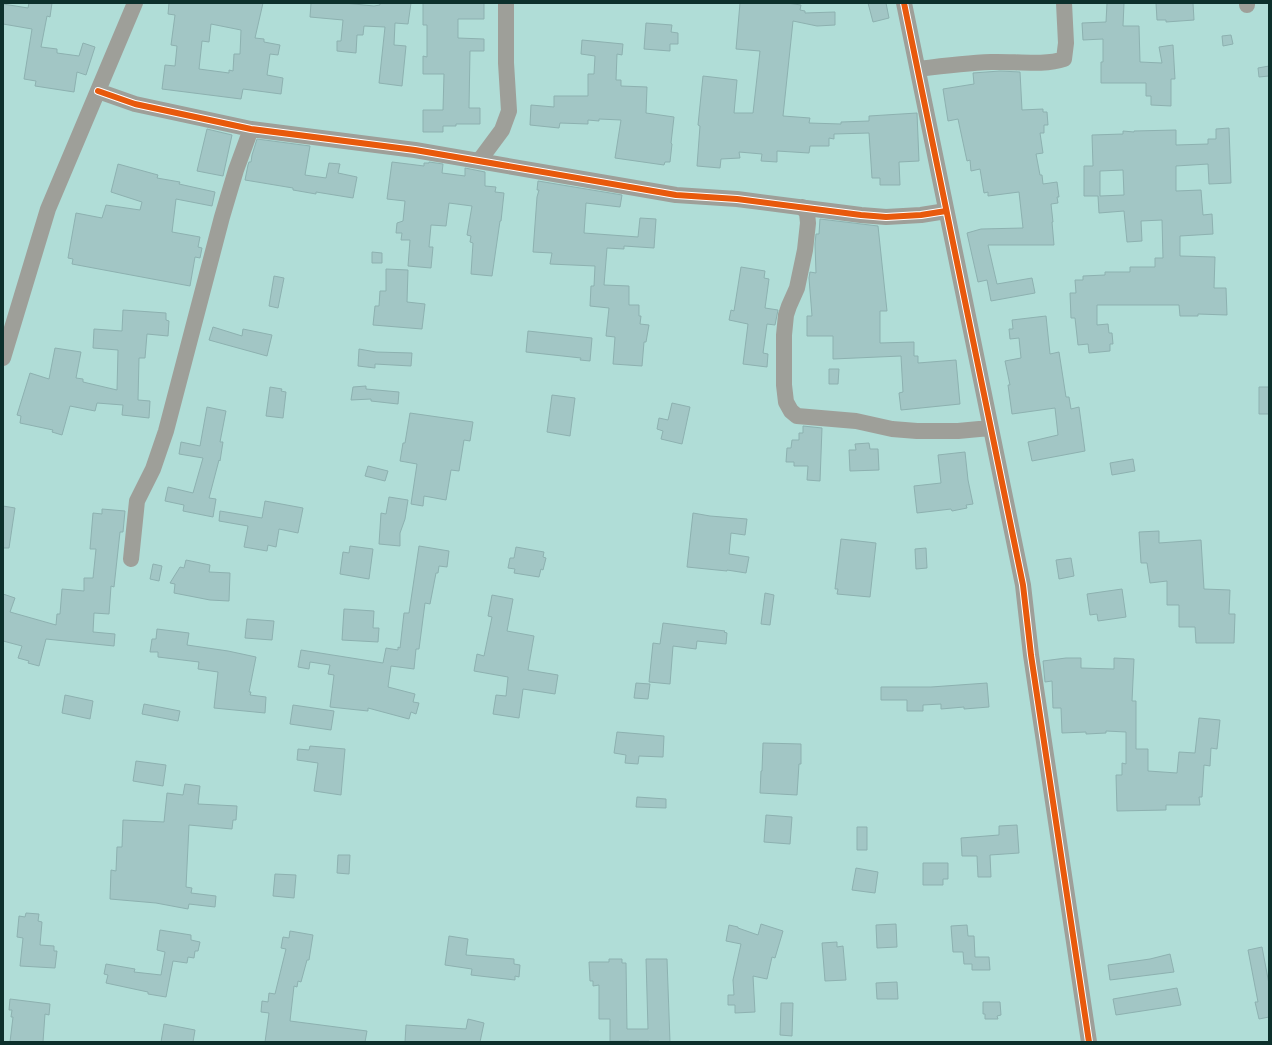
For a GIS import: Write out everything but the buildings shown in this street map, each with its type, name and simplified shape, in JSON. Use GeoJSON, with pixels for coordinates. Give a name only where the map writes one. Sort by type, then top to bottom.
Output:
{"type":"FeatureCollection","features":[{"type":"Feature","properties":{"kind":"street"},"geometry":{"type":"LineString","coordinates":[[3,358],[48,208],[135,3]]}},
{"type":"Feature","properties":{"kind":"street"},"geometry":{"type":"LineString","coordinates":[[479,161],[502,130],[508,117],[506,3]]}},
{"type":"Feature","properties":{"kind":"street"},"geometry":{"type":"LineString","coordinates":[[904,3],[1023,585],[1031,656],[1089,1042]]}},
{"type":"Feature","properties":{"kind":"street"},"geometry":{"type":"LineString","coordinates":[[918,69],[967,63],[1016,63],[1058,61],[1064,59],[1066,43],[1064,3]]}},
{"type":"Feature","properties":{"kind":"street"},"geometry":{"type":"LineString","coordinates":[[98,91],[135,104],[251,129],[415,150],[663,194],[737,199],[861,215],[921,215],[946,211]]}},
{"type":"Feature","properties":{"kind":"street"},"geometry":{"type":"LineString","coordinates":[[131,559],[137,501],[153,469],[166,431],[222,217],[236,170],[251,129]]}},
{"type":"Feature","properties":{"kind":"street"},"geometry":{"type":"LineString","coordinates":[[802,207],[807,213],[808,223],[805,250],[797,288],[786,315],[784,335],[784,385],[786,402],[791,411],[797,416],[856,421],[892,429],[951,431],[990,428]]}},
{"type":"Feature","properties":{"kind":"cycle path"},"geometry":{"type":"LineString","coordinates":[[904,3],[1023,585],[1031,655],[1089,1042]]}},
{"type":"Feature","properties":{"kind":"cycle path"},"geometry":{"type":"LineString","coordinates":[[98,91],[135,104],[251,129],[415,150],[676,195],[737,199],[886,217],[921,215],[946,211]]}}]}
